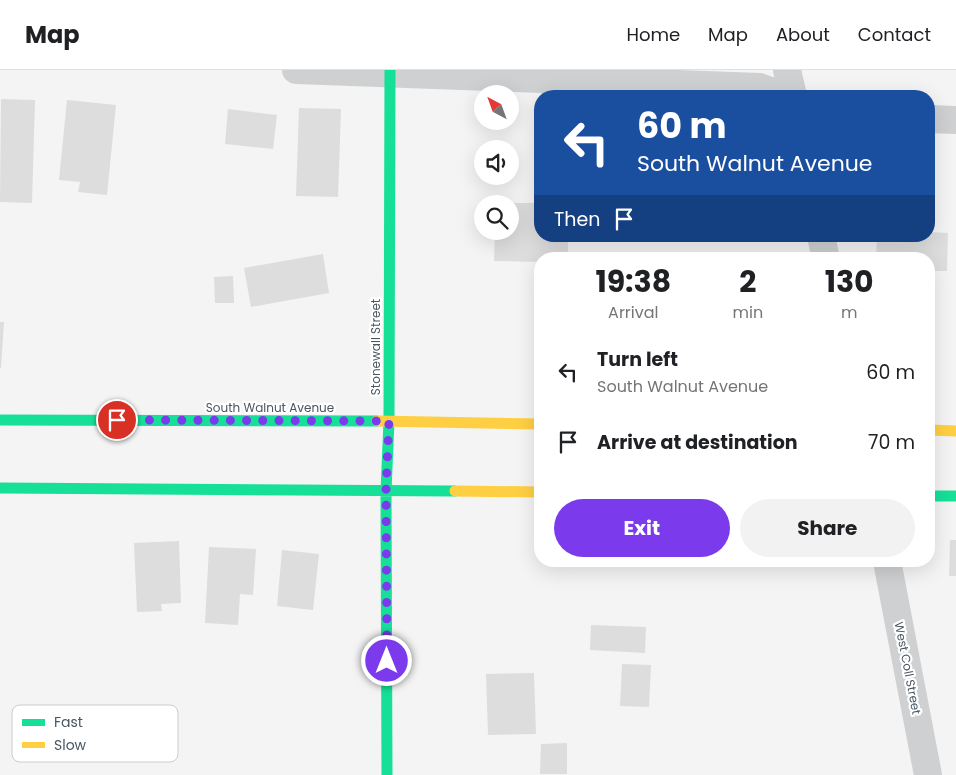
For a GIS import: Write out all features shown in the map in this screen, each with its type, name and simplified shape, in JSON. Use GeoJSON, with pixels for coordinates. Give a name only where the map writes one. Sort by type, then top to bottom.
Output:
{"type":"FeatureCollection","features":[{"type":"Feature","properties":{"kind":"main road","name":"Stonewall Street"},"geometry":{"type":"LineString","coordinates":[[387,775],[386,490],[389,421],[390,72]]}},
{"type":"Feature","properties":{"kind":"main road","name":"South Walnut Avenue"},"geometry":{"type":"LineString","coordinates":[[0,420],[389,421],[534,424]]}},
{"type":"Feature","properties":{"kind":"main road"},"geometry":{"type":"LineString","coordinates":[[935,430],[956,430]]}},
{"type":"Feature","properties":{"kind":"main road"},"geometry":{"type":"LineString","coordinates":[[0,488],[534,492]]}},
{"type":"Feature","properties":{"kind":"main road"},"geometry":{"type":"LineString","coordinates":[[935,496],[956,496]]}},
{"type":"Feature","properties":{"kind":"street"},"geometry":{"type":"LineString","coordinates":[[296,70],[760,87],[768,90]]}},
{"type":"Feature","properties":{"kind":"street"},"geometry":{"type":"LineString","coordinates":[[787,70],[792,90]]}},
{"type":"Feature","properties":{"kind":"street"},"geometry":{"type":"LineString","coordinates":[[935,119],[956,120]]}},
{"type":"Feature","properties":{"kind":"street","name":"West Coll Street"},"geometry":{"type":"LineString","coordinates":[[888,567],[928,775]]}},
{"type":"Feature","properties":{"kind":"building"},"geometry":{"type":"Polygon","coordinates":[[[1,99],[35,100],[32,203],[0,202],[1,99]]]}},
{"type":"Feature","properties":{"kind":"building"},"geometry":{"type":"Polygon","coordinates":[[[67,100],[116,105],[107,195],[78,192],[80,182],[59,180],[67,100]]]}},
{"type":"Feature","properties":{"kind":"building"},"geometry":{"type":"Polygon","coordinates":[[[299,108],[341,109],[338,197],[296,196],[299,108]]]}},
{"type":"Feature","properties":{"kind":"building"},"geometry":{"type":"Polygon","coordinates":[[[228,109],[277,115],[273,149],[225,144],[228,109]]]}},
{"type":"Feature","properties":{"kind":"building"},"geometry":{"type":"Polygon","coordinates":[[[519,203],[534,203],[534,242],[568,242],[568,252],[534,252],[534,262],[494,261],[495,240],[519,240],[519,203]]]}},
{"type":"Feature","properties":{"kind":"building"},"geometry":{"type":"Polygon","coordinates":[[[935,232],[948,233],[947,271],[935,271],[935,252],[876,252],[877,242],[935,242],[935,232]]]}},
{"type":"Feature","properties":{"kind":"building"},"geometry":{"type":"Polygon","coordinates":[[[323,254],[329,293],[251,307],[244,268],[323,254]]]}},
{"type":"Feature","properties":{"kind":"building"},"geometry":{"type":"Polygon","coordinates":[[[233,276],[234,303],[215,303],[214,277],[233,276]]]}},
{"type":"Feature","properties":{"kind":"building"},"geometry":{"type":"Polygon","coordinates":[[[0,322],[4,322],[1,368],[0,368],[0,322]]]}},
{"type":"Feature","properties":{"kind":"building"},"geometry":{"type":"Polygon","coordinates":[[[950,540],[956,540],[956,576],[949,576],[950,540]]]}},
{"type":"Feature","properties":{"kind":"building"},"geometry":{"type":"Polygon","coordinates":[[[179,541],[181,603],[161,604],[162,611],[137,612],[134,543],[179,541]]]}},
{"type":"Feature","properties":{"kind":"building"},"geometry":{"type":"Polygon","coordinates":[[[209,547],[256,549],[253,595],[240,594],[238,625],[205,623],[209,547]]]}},
{"type":"Feature","properties":{"kind":"building"},"geometry":{"type":"Polygon","coordinates":[[[282,550],[319,554],[313,610],[277,606],[282,550]]]}},
{"type":"Feature","properties":{"kind":"building"},"geometry":{"type":"Polygon","coordinates":[[[591,625],[646,627],[645,653],[590,650],[591,625]]]}},
{"type":"Feature","properties":{"kind":"building"},"geometry":{"type":"Polygon","coordinates":[[[622,664],[651,665],[649,707],[620,706],[622,664]]]}},
{"type":"Feature","properties":{"kind":"building"},"geometry":{"type":"Polygon","coordinates":[[[534,673],[536,734],[488,735],[486,674],[534,673]]]}},
{"type":"Feature","properties":{"kind":"building"},"geometry":{"type":"Polygon","coordinates":[[[567,743],[567,774],[540,774],[541,744],[567,743]]]}},
{"type":"Feature","properties":{"kind":"traffic: fast"},"geometry":{"type":"LineString","coordinates":[[387,775],[386,491],[389,421],[390,70]]}},
{"type":"Feature","properties":{"kind":"traffic: fast"},"geometry":{"type":"LineString","coordinates":[[0,420],[377,421]]}},
{"type":"Feature","properties":{"kind":"traffic: fast"},"geometry":{"type":"LineString","coordinates":[[0,488],[455,491]]}},
{"type":"Feature","properties":{"kind":"traffic: fast"},"geometry":{"type":"LineString","coordinates":[[935,496],[956,496]]}},
{"type":"Feature","properties":{"kind":"traffic: slow"},"geometry":{"type":"LineString","coordinates":[[377,421],[534,424]]}},
{"type":"Feature","properties":{"kind":"traffic: slow"},"geometry":{"type":"LineString","coordinates":[[935,430],[956,431]]}},
{"type":"Feature","properties":{"kind":"traffic: slow"},"geometry":{"type":"LineString","coordinates":[[455,491],[534,492]]}},
{"type":"Feature","properties":{"kind":"route"},"geometry":{"type":"LineString","coordinates":[[117,420],[389,421],[386,490],[387,661]]}}]}
